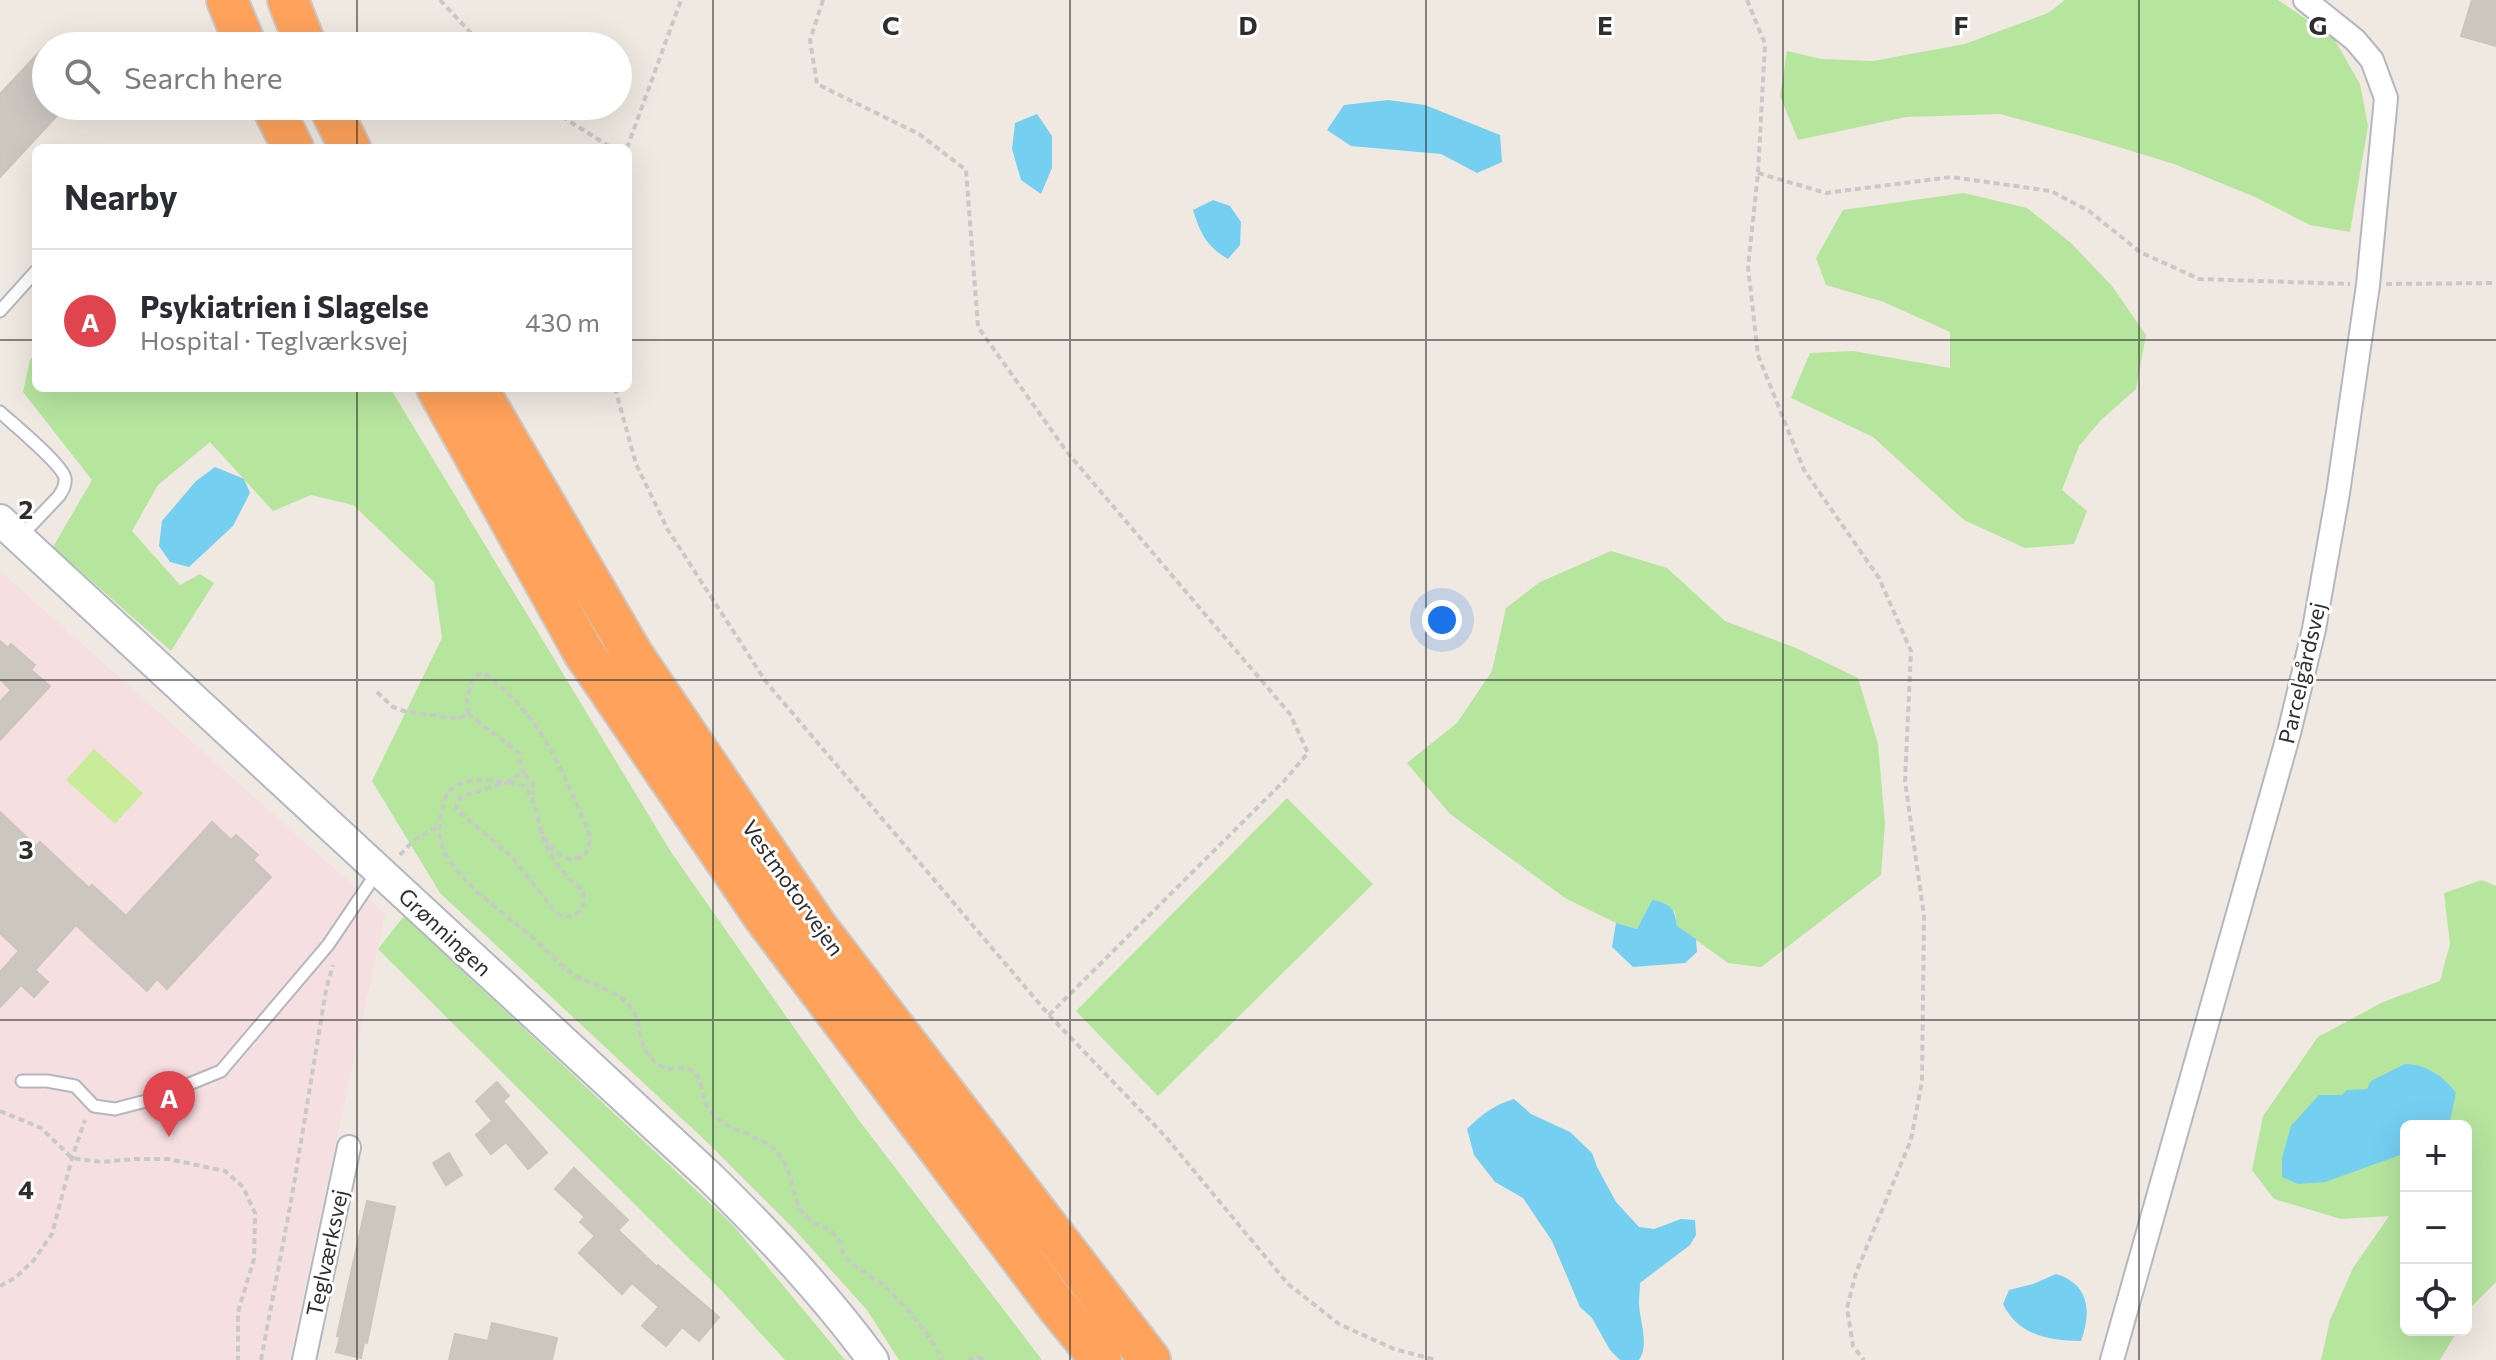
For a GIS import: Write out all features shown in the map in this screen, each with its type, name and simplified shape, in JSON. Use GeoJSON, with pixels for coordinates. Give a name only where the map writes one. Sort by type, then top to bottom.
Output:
{"type":"FeatureCollection","features":[{"type":"Feature","properties":{"kind":"highway"},"geometry":{"type":"LineString","coordinates":[[227,0],[240,32]]}},
{"type":"Feature","properties":{"kind":"highway"},"geometry":{"type":"LineString","coordinates":[[249,0],[262,32]]}},
{"type":"Feature","properties":{"kind":"highway"},"geometry":{"type":"LineString","coordinates":[[288,0],[301,32]]}},
{"type":"Feature","properties":{"kind":"highway"},"geometry":{"type":"LineString","coordinates":[[279,120],[291,144]]}},
{"type":"Feature","properties":{"kind":"highway"},"geometry":{"type":"LineString","coordinates":[[301,120],[312,144]]}},
{"type":"Feature","properties":{"kind":"highway"},"geometry":{"type":"LineString","coordinates":[[336,120],[348,144]]}},
{"type":"Feature","properties":{"kind":"highway","name":"Vestmotorvejen"},"geometry":{"type":"LineString","coordinates":[[439,392],[584,653],[764,917],[1101,1360]]}},
{"type":"Feature","properties":{"kind":"highway","name":"Vestmotorvejen"},"geometry":{"type":"LineString","coordinates":[[479,392],[633,655],[817,927],[1150,1360]]}},
{"type":"Feature","properties":{"kind":"main road","name":"Grønningen"},"geometry":{"type":"LineString","coordinates":[[10,528],[388,865],[758,1224],[838,1312],[873,1360]]}},
{"type":"Feature","properties":{"kind":"street","name":"Parcelgårdsvej"},"geometry":{"type":"LineString","coordinates":[[2112,1360],[2289,733],[2314,629],[2338,493],[2368,285],[2386,98],[2372,60],[2355,40],[2305,0]]}},
{"type":"Feature","properties":{"kind":"street","name":"Teglværksvej"},"geometry":{"type":"LineString","coordinates":[[304,1360],[349,1147]]}},
{"type":"Feature","properties":{"kind":"lane"},"geometry":{"type":"LineString","coordinates":[[0,311],[32,275]]}},
{"type":"Feature","properties":{"kind":"lane"},"geometry":{"type":"LineString","coordinates":[[0,412],[61,469],[65,479],[64,490],[59,496],[10,528]]}},
{"type":"Feature","properties":{"kind":"lane"},"geometry":{"type":"LineString","coordinates":[[22,1081],[75,1086],[94,1106],[115,1109],[150,1100],[221,1071],[331,940],[388,865]]}},
{"type":"Feature","properties":{"kind":"path"},"geometry":{"type":"LineString","coordinates":[[440,0],[470,32]]}},
{"type":"Feature","properties":{"kind":"path"},"geometry":{"type":"LineString","coordinates":[[628,144],[681,0]]}},
{"type":"Feature","properties":{"kind":"path"},"geometry":{"type":"LineString","coordinates":[[823,0],[810,40],[817,84],[919,134],[966,170],[978,327],[1067,452],[1290,714],[1308,753],[1284,781],[1049,1015]]}},
{"type":"Feature","properties":{"kind":"path"},"geometry":{"type":"LineString","coordinates":[[1747,0],[1765,44],[1758,173],[1748,267],[1758,355],[1804,470],[1879,578],[1911,651],[1905,781],[1924,916],[1922,1081],[1911,1140],[1856,1273],[1847,1308],[1853,1346],[1864,1360]]}},
{"type":"Feature","properties":{"kind":"path"},"geometry":{"type":"LineString","coordinates":[[567,120],[606,144]]}},
{"type":"Feature","properties":{"kind":"path"},"geometry":{"type":"LineString","coordinates":[[1758,173],[1826,193],[1951,177],[2051,191],[2089,211],[2140,252],[2199,279],[2368,285],[2496,283]]}},
{"type":"Feature","properties":{"kind":"path"},"geometry":{"type":"LineString","coordinates":[[616,392],[636,464],[668,530],[766,682],[1049,1015],[1165,1136],[1288,1284],[1339,1324],[1394,1349],[1436,1360]]}},
{"type":"Feature","properties":{"kind":"path"},"geometry":{"type":"LineString","coordinates":[[524,774],[506,783],[462,796],[457,802],[457,810],[511,856],[556,912],[564,917],[574,916],[583,906],[583,890],[552,857],[541,831],[533,783],[524,774],[519,753],[468,714],[467,698],[474,677],[484,673],[515,700],[548,743],[590,833],[590,846],[583,857],[569,859],[554,851],[541,831]]}},
{"type":"Feature","properties":{"kind":"path"},"geometry":{"type":"LineString","coordinates":[[377,692],[393,707],[404,711],[460,719],[468,714]]}},
{"type":"Feature","properties":{"kind":"path"},"geometry":{"type":"LineString","coordinates":[[533,797],[521,783],[489,779],[475,780],[451,789],[444,801],[439,826],[445,852],[470,884],[574,975],[629,1004],[643,1049],[657,1065],[667,1069],[687,1067],[693,1070],[706,1107],[718,1119],[775,1148],[784,1160],[802,1212],[837,1236],[846,1259],[886,1287],[939,1350],[942,1360]]}},
{"type":"Feature","properties":{"kind":"path"},"geometry":{"type":"LineString","coordinates":[[388,865],[414,840],[439,826]]}},
{"type":"Feature","properties":{"kind":"path"},"geometry":{"type":"LineString","coordinates":[[261,1360],[326,990],[338,948],[331,940]]}},
{"type":"Feature","properties":{"kind":"path"},"geometry":{"type":"LineString","coordinates":[[0,1286],[15,1278],[34,1260],[52,1234],[72,1158],[91,1103]]}},
{"type":"Feature","properties":{"kind":"path"},"geometry":{"type":"LineString","coordinates":[[0,1111],[41,1128],[72,1158],[101,1162],[168,1159],[225,1171],[243,1187],[255,1213],[254,1259],[238,1312],[238,1360]]}},
{"type":"Feature","properties":{"kind":"path"},"geometry":{"type":"LineString","coordinates":[[968,1360],[978,1357],[985,1360]]}},
{"type":"Feature","properties":{"kind":"shaded area"},"geometry":{"type":"Polygon","coordinates":[[[0,571],[385,914],[289,1360],[0,1360],[0,571]]]}},
{"type":"Feature","properties":{"kind":"green space"},"geometry":{"type":"Polygon","coordinates":[[[2065,0],[2278,0],[2333,37],[2360,84],[2368,126],[2350,232],[2310,225],[2255,197],[2174,164],[2000,114],[1906,117],[1798,140],[1780,96],[1787,51],[1821,59],[1873,61],[1965,44],[2048,13],[2065,0]]]}},
{"type":"Feature","properties":{"kind":"green space"},"geometry":{"type":"Polygon","coordinates":[[[1964,193],[2027,208],[2071,243],[2112,286],[2146,335],[2136,389],[2101,420],[2079,446],[2062,490],[2087,511],[2074,544],[2025,548],[1964,520],[1873,437],[1791,398],[1810,353],[1853,351],[1950,368],[1950,332],[1884,302],[1826,285],[1816,258],[1843,210],[1964,193]]]}},
{"type":"Feature","properties":{"kind":"green space"},"geometry":{"type":"Polygon","coordinates":[[[32,357],[32,392],[392,392],[671,852],[858,1119],[1042,1360],[899,1360],[867,1310],[795,1230],[708,1143],[440,893],[372,781],[442,638],[434,582],[353,505],[311,495],[273,511],[210,442],[158,485],[132,531],[180,585],[200,574],[214,583],[171,651],[53,547],[92,480],[23,392],[32,357]]]}},
{"type":"Feature","properties":{"kind":"green space"},"geometry":{"type":"Polygon","coordinates":[[[1611,551],[1667,568],[1725,621],[1796,648],[1858,678],[1878,744],[1885,824],[1881,875],[1761,967],[1728,963],[1677,926],[1675,912],[1652,900],[1637,929],[1616,923],[1565,898],[1450,814],[1407,763],[1457,723],[1492,671],[1506,608],[1540,582],[1611,551]]]}},
{"type":"Feature","properties":{"kind":"green space"},"geometry":{"type":"Polygon","coordinates":[[[94,749],[143,793],[115,824],[66,780],[94,749]]]}},
{"type":"Feature","properties":{"kind":"green space"},"geometry":{"type":"Polygon","coordinates":[[[1287,798],[1373,884],[1158,1096],[1076,1011],[1287,798]]]}},
{"type":"Feature","properties":{"kind":"green space"},"geometry":{"type":"Polygon","coordinates":[[[2482,880],[2496,886],[2496,1282],[2472,1306],[2472,1120],[2400,1120],[2400,1336],[2454,1336],[2440,1360],[2321,1360],[2330,1320],[2353,1268],[2389,1216],[2341,1219],[2274,1199],[2252,1170],[2263,1116],[2318,1037],[2383,1002],[2440,981],[2450,944],[2444,893],[2482,880]]]}},
{"type":"Feature","properties":{"kind":"green space"},"geometry":{"type":"Polygon","coordinates":[[[404,916],[732,1224],[845,1360],[785,1360],[722,1291],[378,949],[404,916]]]}},
{"type":"Feature","properties":{"kind":"water"},"geometry":{"type":"Polygon","coordinates":[[[1388,100],[1425,105],[1500,135],[1502,162],[1477,173],[1441,154],[1351,146],[1327,130],[1344,105],[1388,100]]]}},
{"type":"Feature","properties":{"kind":"water"},"geometry":{"type":"Polygon","coordinates":[[[1037,114],[1052,136],[1052,168],[1041,194],[1021,180],[1012,149],[1015,123],[1037,114]]]}},
{"type":"Feature","properties":{"kind":"water"},"geometry":{"type":"Polygon","coordinates":[[[1213,200],[1230,206],[1241,222],[1240,245],[1228,259],[1205,239],[1193,210],[1213,200]]]}},
{"type":"Feature","properties":{"kind":"water"},"geometry":{"type":"Polygon","coordinates":[[[215,467],[244,479],[250,493],[233,526],[189,567],[170,562],[159,546],[162,521],[196,481],[215,467]]]}},
{"type":"Feature","properties":{"kind":"water"},"geometry":{"type":"Polygon","coordinates":[[[1652,900],[1670,908],[1677,926],[1696,939],[1697,952],[1685,963],[1633,967],[1612,947],[1616,923],[1637,929],[1652,900]]]}},
{"type":"Feature","properties":{"kind":"water"},"geometry":{"type":"Polygon","coordinates":[[[2405,1064],[2434,1072],[2456,1093],[2450,1120],[2400,1120],[2400,1155],[2325,1182],[2298,1184],[2282,1177],[2282,1158],[2291,1126],[2319,1095],[2342,1095],[2347,1090],[2367,1089],[2371,1081],[2405,1064]]]}},
{"type":"Feature","properties":{"kind":"water"},"geometry":{"type":"Polygon","coordinates":[[[1514,1099],[1531,1114],[1570,1132],[1592,1153],[1616,1202],[1639,1227],[1654,1229],[1681,1219],[1695,1220],[1696,1235],[1690,1245],[1640,1283],[1639,1309],[1644,1347],[1639,1360],[1620,1360],[1610,1350],[1592,1318],[1580,1307],[1552,1241],[1523,1198],[1495,1182],[1474,1155],[1467,1129],[1489,1111],[1514,1099]]]}},
{"type":"Feature","properties":{"kind":"water"},"geometry":{"type":"Polygon","coordinates":[[[2056,1274],[2075,1284],[2085,1300],[2087,1309],[2081,1341],[2057,1340],[2036,1334],[2017,1323],[2003,1304],[2009,1290],[2056,1274]]]}},
{"type":"Feature","properties":{"kind":"building"},"geometry":{"type":"Polygon","coordinates":[[[2472,0],[2496,0],[2496,46],[2461,36],[2472,0]]]}},
{"type":"Feature","properties":{"kind":"building"},"geometry":{"type":"Polygon","coordinates":[[[32,60],[32,120],[53,120],[0,177],[0,94],[32,60]]]}},
{"type":"Feature","properties":{"kind":"building"},"geometry":{"type":"Polygon","coordinates":[[[0,641],[8,648],[11,644],[35,665],[31,670],[50,686],[0,740],[0,702],[11,690],[0,679],[0,641]]]}},
{"type":"Feature","properties":{"kind":"building"},"geometry":{"type":"Polygon","coordinates":[[[0,812],[36,846],[40,842],[89,888],[92,885],[126,916],[212,822],[231,840],[236,835],[258,855],[253,860],[271,877],[167,989],[157,979],[147,991],[76,925],[35,970],[48,982],[34,997],[21,985],[0,1007],[0,972],[19,951],[0,933],[0,812]]]}},
{"type":"Feature","properties":{"kind":"building"},"geometry":{"type":"Polygon","coordinates":[[[497,1082],[509,1096],[503,1101],[547,1153],[528,1169],[506,1142],[491,1154],[476,1135],[492,1121],[476,1101],[497,1082]]]}},
{"type":"Feature","properties":{"kind":"building"},"geometry":{"type":"Polygon","coordinates":[[[449,1153],[462,1175],[446,1185],[433,1163],[449,1153]]]}},
{"type":"Feature","properties":{"kind":"building"},"geometry":{"type":"Polygon","coordinates":[[[574,1168],[628,1220],[618,1230],[657,1267],[719,1317],[699,1341],[682,1327],[666,1346],[642,1326],[659,1307],[632,1283],[622,1294],[579,1253],[595,1236],[580,1222],[585,1217],[555,1189],[574,1168]]]}},
{"type":"Feature","properties":{"kind":"building"},"geometry":{"type":"Polygon","coordinates":[[[367,1201],[395,1207],[367,1343],[364,1342],[361,1358],[336,1352],[367,1201]]]}},
{"type":"Feature","properties":{"kind":"building"},"geometry":{"type":"Polygon","coordinates":[[[492,1323],[557,1338],[552,1360],[449,1360],[455,1334],[488,1341],[492,1323]]]}},
{"type":"Feature","properties":{"kind":"place","name":"Psykiatrien i Slagelse"},"geometry":{"type":"Point","coordinates":[169,1137]}}]}
